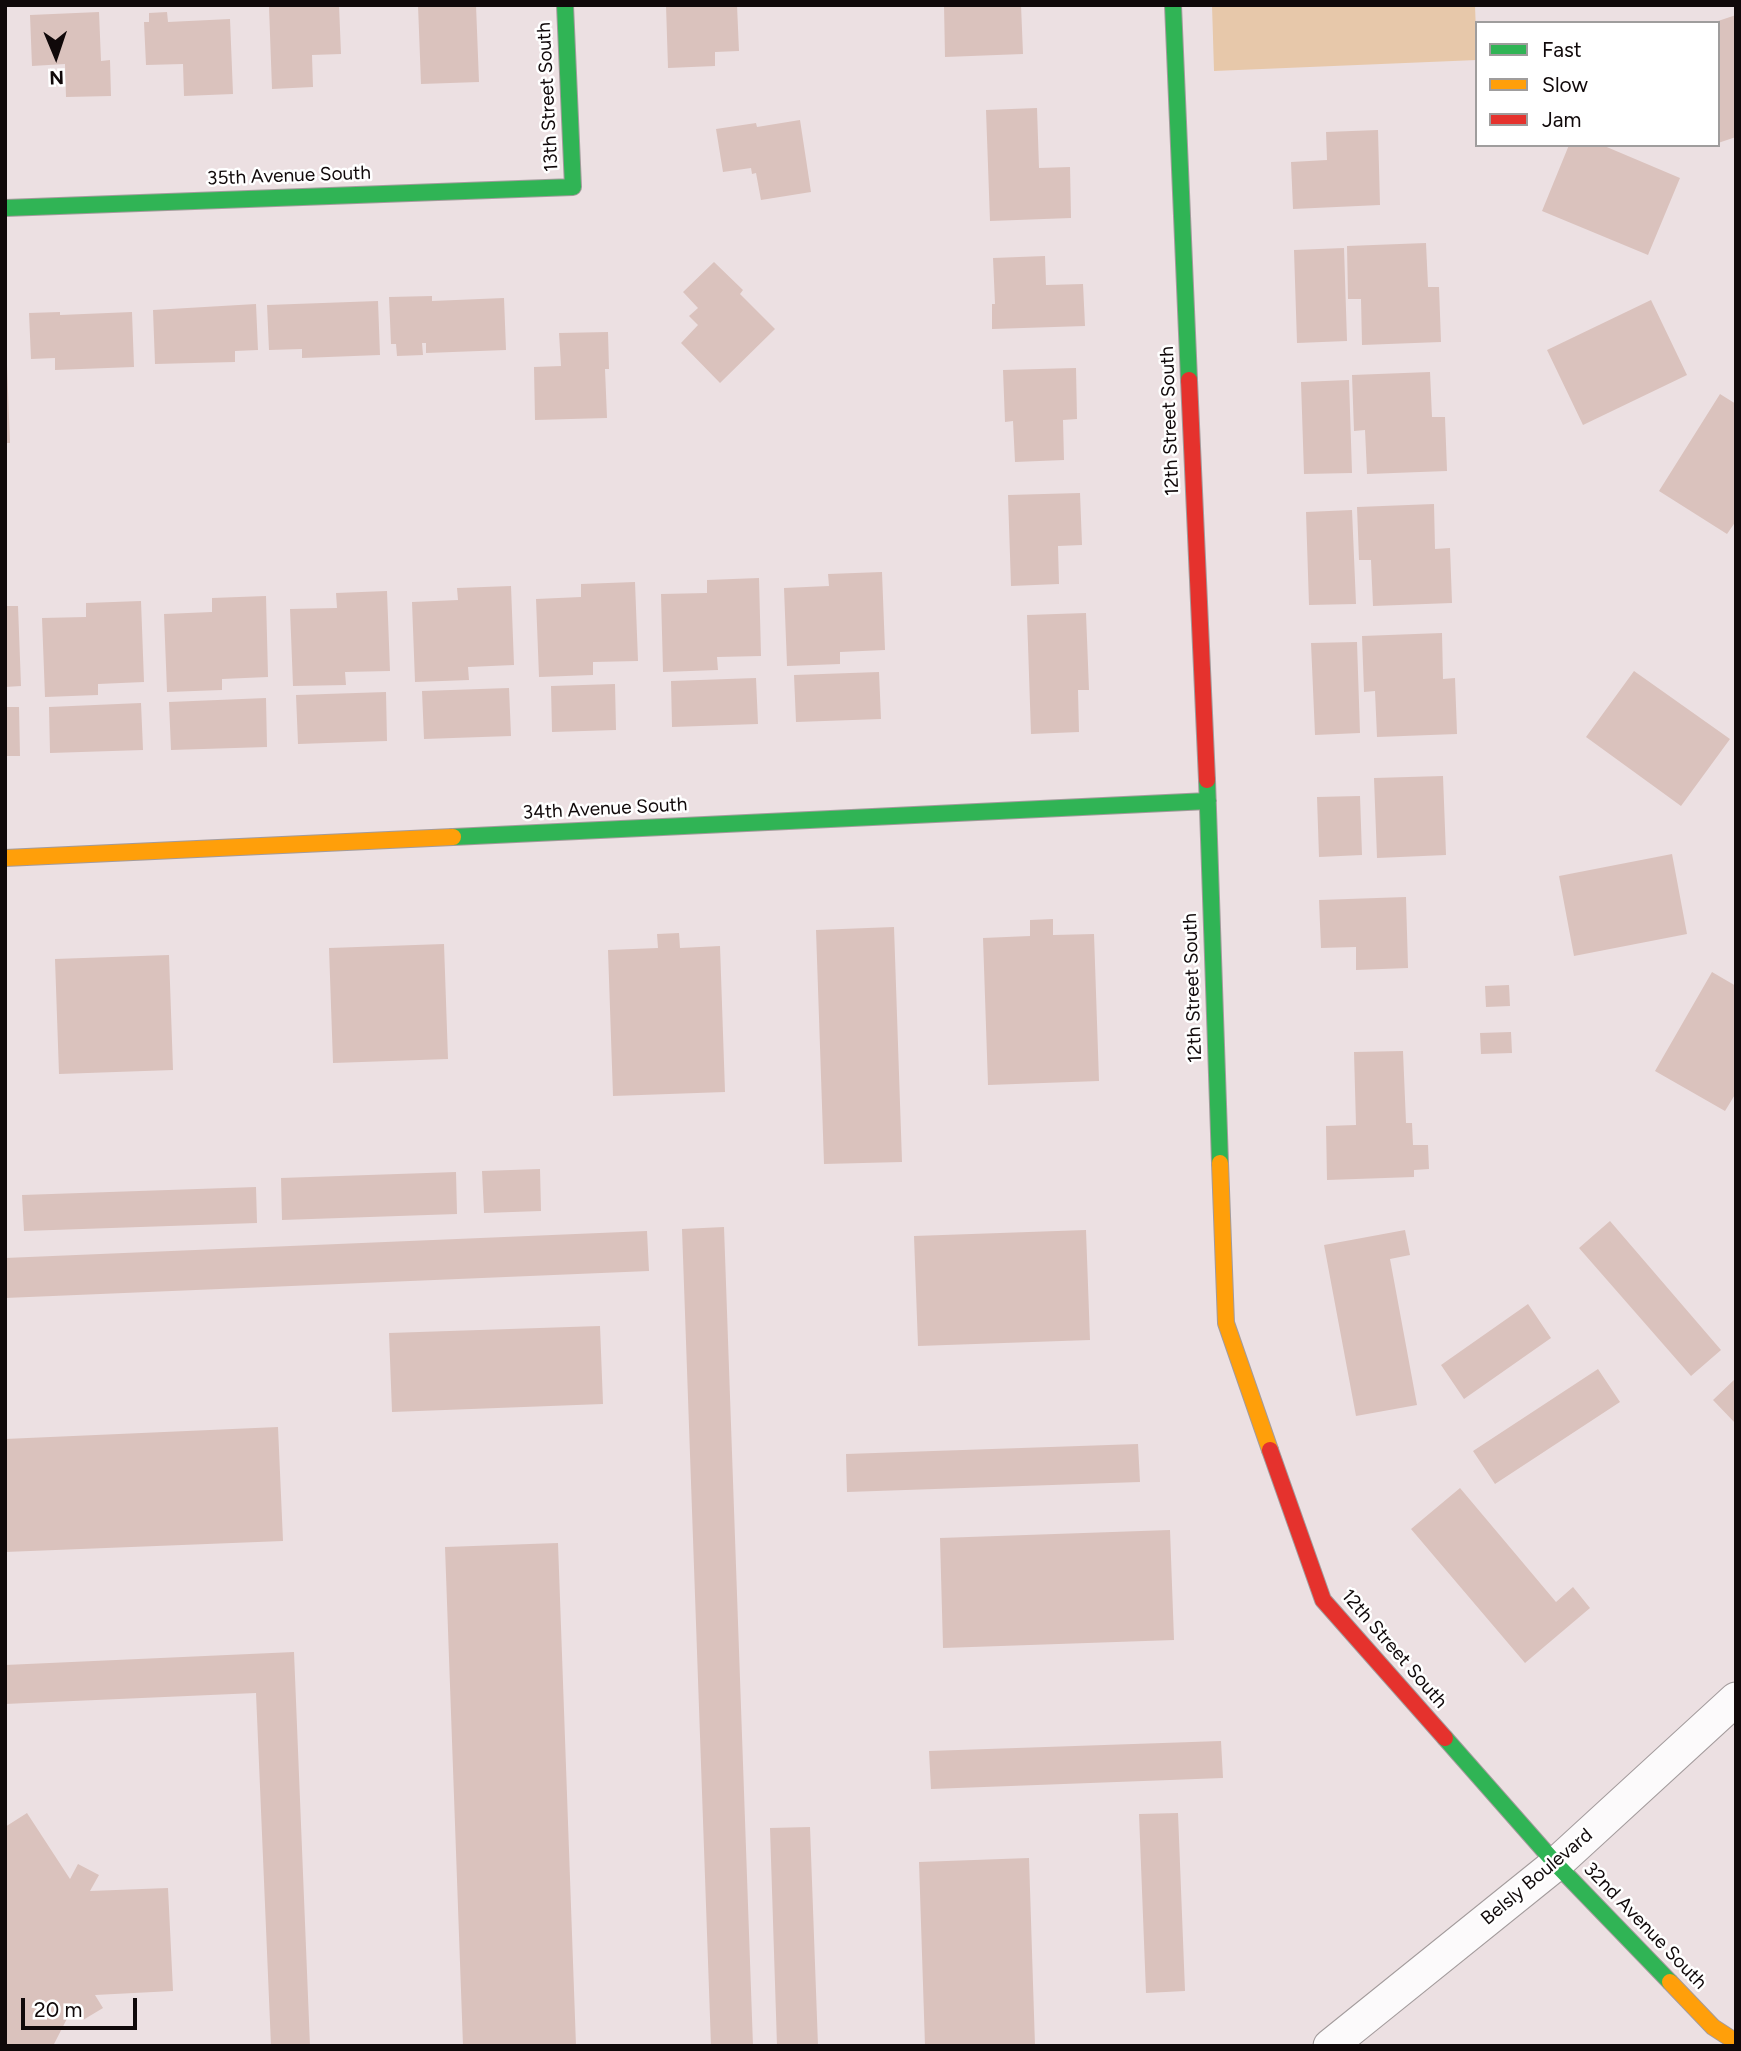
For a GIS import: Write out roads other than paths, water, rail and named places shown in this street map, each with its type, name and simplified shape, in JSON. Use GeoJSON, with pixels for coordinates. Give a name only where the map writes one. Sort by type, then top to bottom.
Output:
{"type":"FeatureCollection","features":[{"type":"Feature","properties":{"kind":"street","name":"13th Street South"},"geometry":{"type":"LineString","coordinates":[[565,5],[573,187]]}},
{"type":"Feature","properties":{"kind":"street","name":"12th Street South"},"geometry":{"type":"LineString","coordinates":[[1173,5],[1208,801],[1226,1323],[1323,1600],[1556,1864]]}},
{"type":"Feature","properties":{"kind":"street","name":"35th Avenue South"},"geometry":{"type":"LineString","coordinates":[[5,208],[573,187]]}},
{"type":"Feature","properties":{"kind":"street","name":"34th Avenue South"},"geometry":{"type":"LineString","coordinates":[[5,858],[1208,801]]}},
{"type":"Feature","properties":{"kind":"street","name":"Belsly Boulevard"},"geometry":{"type":"LineString","coordinates":[[1330,2046],[1556,1864],[1736,1699]]}},
{"type":"Feature","properties":{"kind":"street","name":"32nd Avenue South"},"geometry":{"type":"LineString","coordinates":[[1556,1864],[1713,2027],[1736,2042]]}}]}
